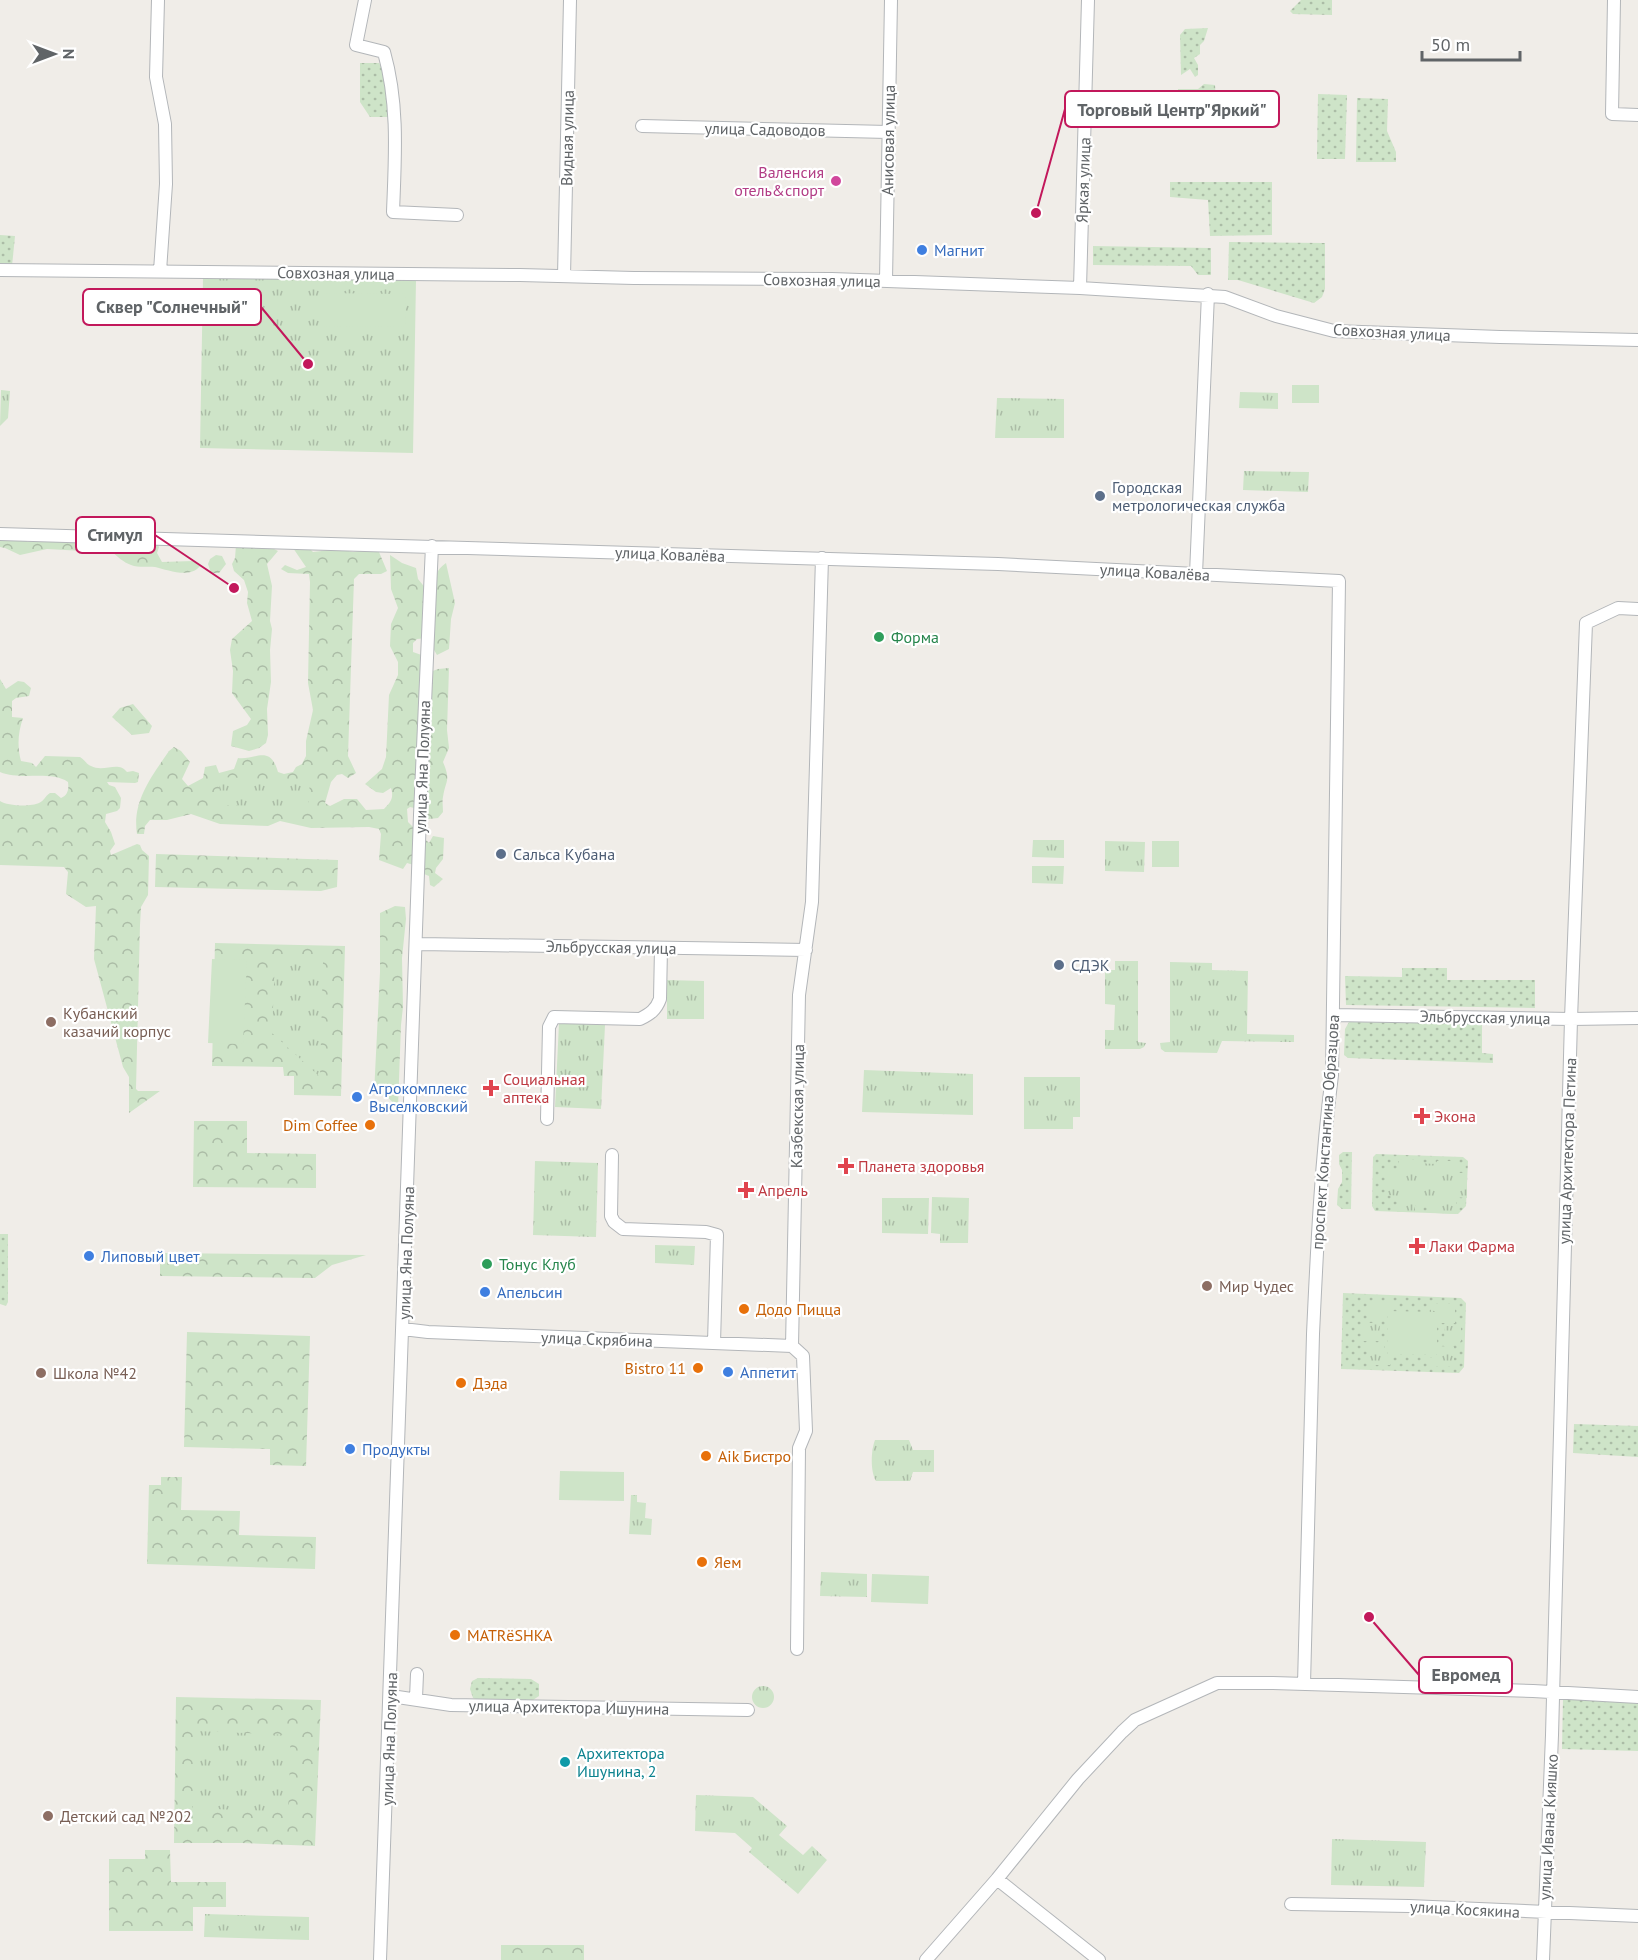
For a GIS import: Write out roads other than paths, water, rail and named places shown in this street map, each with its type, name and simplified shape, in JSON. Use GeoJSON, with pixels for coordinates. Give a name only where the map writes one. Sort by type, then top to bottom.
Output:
{"type":"FeatureCollection","features":[{"type":"Feature","properties":{"kind":"street"},"geometry":{"type":"LineString","coordinates":[[158,0],[156,77],[165,124],[166,184],[160,271]]}},
{"type":"Feature","properties":{"kind":"street"},"geometry":{"type":"LineString","coordinates":[[365,0],[356,45],[384,52],[392,79],[396,131],[393,212],[457,215]]}},
{"type":"Feature","properties":{"kind":"street","name":"Видная улица"},"geometry":{"type":"LineString","coordinates":[[564,276],[570,0]]}},
{"type":"Feature","properties":{"kind":"street","name":"Анисовая улица"},"geometry":{"type":"LineString","coordinates":[[886,280],[891,0]]}},
{"type":"Feature","properties":{"kind":"street","name":"Яркая улица"},"geometry":{"type":"LineString","coordinates":[[1080,288],[1088,0]]}},
{"type":"Feature","properties":{"kind":"street"},"geometry":{"type":"LineString","coordinates":[[1614,0],[1612,114],[1638,115]]}},
{"type":"Feature","properties":{"kind":"street","name":"улица Садоводов"},"geometry":{"type":"LineString","coordinates":[[642,126],[888,132]]}},
{"type":"Feature","properties":{"kind":"street","name":"Совхозная улица"},"geometry":{"type":"LineString","coordinates":[[0,270],[886,280],[1080,288],[1208,294],[1225,297],[1276,315],[1334,331],[1638,340]]}},
{"type":"Feature","properties":{"kind":"street"},"geometry":{"type":"LineString","coordinates":[[1196,574],[1208,294]]}},
{"type":"Feature","properties":{"kind":"street","name":"улица Ковалёва"},"geometry":{"type":"LineString","coordinates":[[0,534],[822,558],[1339,581]]}},
{"type":"Feature","properties":{"kind":"street","name":"улица Яна Полуяна"},"geometry":{"type":"LineString","coordinates":[[380,1960],[432,546]]}},
{"type":"Feature","properties":{"kind":"street","name":"Казбекская улица"},"geometry":{"type":"LineString","coordinates":[[797,1649],[799,1448],[806,1431],[803,1356],[792,1346],[799,995],[812,902],[822,558]]}},
{"type":"Feature","properties":{"kind":"street","name":"проспект Константина Образцова"},"geometry":{"type":"LineString","coordinates":[[1304,1684],[1315,1294],[1323,1143],[1332,1075],[1339,581]]}},
{"type":"Feature","properties":{"kind":"street","name":"улица Архитектора Петина"},"geometry":{"type":"LineString","coordinates":[[1553,1694],[1571,1019],[1586,623],[1618,608],[1638,609]]}},
{"type":"Feature","properties":{"kind":"street","name":"Эльбрусская улица"},"geometry":{"type":"LineString","coordinates":[[416,942],[420,944],[806,950]]}},
{"type":"Feature","properties":{"kind":"street"},"geometry":{"type":"LineString","coordinates":[[547,1119],[549,1028],[554,1017],[640,1019],[646,1016],[657,1006],[660,999],[661,948]]}},
{"type":"Feature","properties":{"kind":"street","name":"Эльбрусская улица"},"geometry":{"type":"LineString","coordinates":[[1333,1015],[1638,1018]]}},
{"type":"Feature","properties":{"kind":"street"},"geometry":{"type":"LineString","coordinates":[[612,1155],[611,1216],[618,1226],[623,1229],[706,1232],[717,1235],[714,1343]]}},
{"type":"Feature","properties":{"kind":"street","name":"улица Скрябина"},"geometry":{"type":"LineString","coordinates":[[403,1329],[428,1332],[792,1346]]}},
{"type":"Feature","properties":{"kind":"street"},"geometry":{"type":"LineString","coordinates":[[416,1698],[417,1674]]}},
{"type":"Feature","properties":{"kind":"street"},"geometry":{"type":"LineString","coordinates":[[926,1960],[997,1880],[1078,1779],[1122,1732],[1136,1720],[1217,1683],[1533,1691],[1553,1694],[1638,1697]]}},
{"type":"Feature","properties":{"kind":"street","name":"улица Ивана Кияшко"},"geometry":{"type":"LineString","coordinates":[[1543,1960],[1553,1694]]}},
{"type":"Feature","properties":{"kind":"street","name":"улица Архитектора Ишунина"},"geometry":{"type":"LineString","coordinates":[[391,1696],[451,1705],[748,1710]]}},
{"type":"Feature","properties":{"kind":"street"},"geometry":{"type":"LineString","coordinates":[[997,1880],[1099,1960]]}},
{"type":"Feature","properties":{"kind":"street","name":"улица Косякина"},"geometry":{"type":"LineString","coordinates":[[1291,1904],[1409,1906],[1638,1916]]}},
{"type":"Feature","properties":{"kind":"place","name":"Валенсия отель&спорт"},"geometry":{"type":"Point","coordinates":[836,181]}},
{"type":"Feature","properties":{"kind":"place","name":"Торговый Центр\"Яркий\""},"geometry":{"type":"Point","coordinates":[1036,213]}},
{"type":"Feature","properties":{"kind":"place","name":"Магнит"},"geometry":{"type":"Point","coordinates":[922,250]}},
{"type":"Feature","properties":{"kind":"place","name":"Сквер \"Солнечный\""},"geometry":{"type":"Point","coordinates":[308,364]}},
{"type":"Feature","properties":{"kind":"place","name":"Городская метрологическая служба"},"geometry":{"type":"Point","coordinates":[1100,496]}},
{"type":"Feature","properties":{"kind":"place","name":"Стимул"},"geometry":{"type":"Point","coordinates":[234,588]}},
{"type":"Feature","properties":{"kind":"place","name":"Форма"},"geometry":{"type":"Point","coordinates":[879,637]}},
{"type":"Feature","properties":{"kind":"place","name":"Сальса Кубана"},"geometry":{"type":"Point","coordinates":[501,854]}},
{"type":"Feature","properties":{"kind":"place","name":"СДЭК"},"geometry":{"type":"Point","coordinates":[1059,965]}},
{"type":"Feature","properties":{"kind":"place","name":"Кубанский казачий корпус"},"geometry":{"type":"Point","coordinates":[51,1022]}},
{"type":"Feature","properties":{"kind":"place","name":"Социальная аптека"},"geometry":{"type":"Point","coordinates":[491,1088]}},
{"type":"Feature","properties":{"kind":"place","name":"Агрокомплекс Выселковский"},"geometry":{"type":"Point","coordinates":[357,1097]}},
{"type":"Feature","properties":{"kind":"place","name":"Экона"},"geometry":{"type":"Point","coordinates":[1422,1116]}},
{"type":"Feature","properties":{"kind":"place","name":"Dim Coffee"},"geometry":{"type":"Point","coordinates":[370,1125]}},
{"type":"Feature","properties":{"kind":"place","name":"Планета здоровья"},"geometry":{"type":"Point","coordinates":[846,1166]}},
{"type":"Feature","properties":{"kind":"place","name":"Апрель"},"geometry":{"type":"Point","coordinates":[746,1190]}},
{"type":"Feature","properties":{"kind":"place","name":"Лаки Фарма"},"geometry":{"type":"Point","coordinates":[1417,1246]}},
{"type":"Feature","properties":{"kind":"place","name":"Липовый цвет"},"geometry":{"type":"Point","coordinates":[89,1256]}},
{"type":"Feature","properties":{"kind":"place","name":"Тонус Клуб"},"geometry":{"type":"Point","coordinates":[487,1264]}},
{"type":"Feature","properties":{"kind":"place","name":"Мир Чудес"},"geometry":{"type":"Point","coordinates":[1207,1286]}},
{"type":"Feature","properties":{"kind":"place","name":"Апельсин"},"geometry":{"type":"Point","coordinates":[485,1292]}},
{"type":"Feature","properties":{"kind":"place","name":"Додо Пицца"},"geometry":{"type":"Point","coordinates":[744,1309]}},
{"type":"Feature","properties":{"kind":"place","name":"Bistro 11"},"geometry":{"type":"Point","coordinates":[698,1368]}},
{"type":"Feature","properties":{"kind":"place","name":"Аппетит"},"geometry":{"type":"Point","coordinates":[728,1372]}},
{"type":"Feature","properties":{"kind":"place","name":"Школа №42"},"geometry":{"type":"Point","coordinates":[41,1373]}},
{"type":"Feature","properties":{"kind":"place","name":"Дэда"},"geometry":{"type":"Point","coordinates":[461,1383]}},
{"type":"Feature","properties":{"kind":"place","name":"Продукты"},"geometry":{"type":"Point","coordinates":[350,1449]}},
{"type":"Feature","properties":{"kind":"place","name":"Aik Бистро"},"geometry":{"type":"Point","coordinates":[706,1456]}},
{"type":"Feature","properties":{"kind":"place","name":"Яем"},"geometry":{"type":"Point","coordinates":[702,1562]}},
{"type":"Feature","properties":{"kind":"place","name":"Евромед"},"geometry":{"type":"Point","coordinates":[1369,1617]}},
{"type":"Feature","properties":{"kind":"place","name":"MATRёSHKA"},"geometry":{"type":"Point","coordinates":[455,1635]}},
{"type":"Feature","properties":{"kind":"place","name":"Архитектора Ишунина, 2"},"geometry":{"type":"Point","coordinates":[565,1762]}},
{"type":"Feature","properties":{"kind":"place","name":"Детский сад №202"},"geometry":{"type":"Point","coordinates":[48,1816]}}]}
